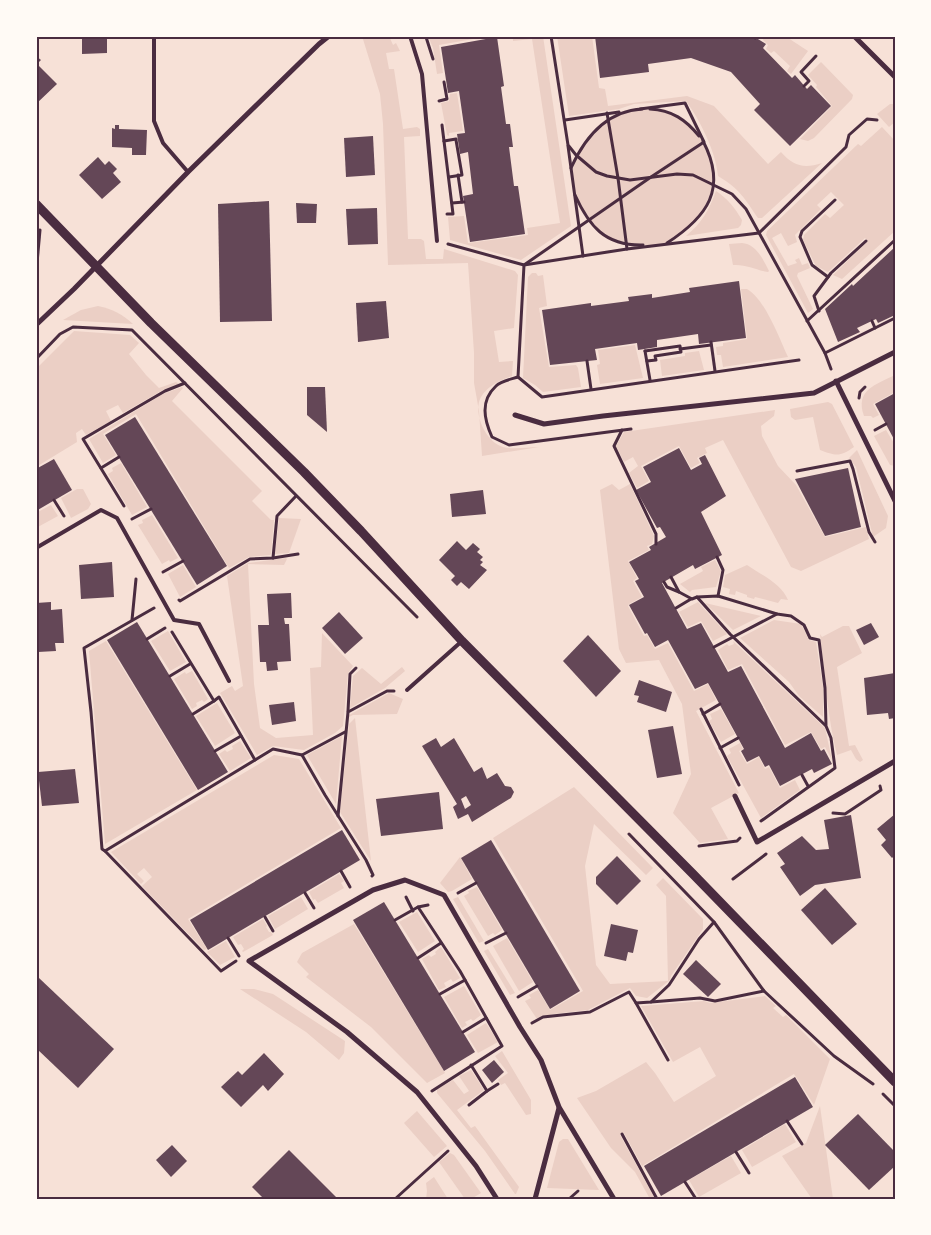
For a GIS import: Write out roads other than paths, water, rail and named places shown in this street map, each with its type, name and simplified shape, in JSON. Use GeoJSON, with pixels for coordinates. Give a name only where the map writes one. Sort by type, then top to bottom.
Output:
{"type":"FeatureCollection","features":[{"type":"Feature","properties":{"kind":"street"},"geometry":{"type":"LineString","coordinates":[[36,325],[188,172],[329,36]]}},
{"type":"Feature","properties":{"kind":"street"},"geometry":{"type":"LineString","coordinates":[[854,36],[895,78]]}},
{"type":"Feature","properties":{"kind":"street"},"geometry":{"type":"LineString","coordinates":[[36,204],[151,323],[304,472],[462,641],[692,873],[895,1082]]}},
{"type":"Feature","properties":{"kind":"street"},"geometry":{"type":"LineString","coordinates":[[515,415],[544,424],[814,393],[895,352]]}},
{"type":"Feature","properties":{"kind":"street"},"geometry":{"type":"LineString","coordinates":[[836,381],[895,501]]}},
{"type":"Feature","properties":{"kind":"street"},"geometry":{"type":"LineString","coordinates":[[735,796],[757,842],[895,762]]}},
{"type":"Feature","properties":{"kind":"street"},"geometry":{"type":"LineString","coordinates":[[496,1199],[476,1166],[417,1092],[347,1032],[248,961],[373,890],[405,880],[444,895],[541,1060],[560,1108],[614,1199]]}},
{"type":"Feature","properties":{"kind":"street"},"geometry":{"type":"LineString","coordinates":[[535,1199],[560,1108]]}},
{"type":"Feature","properties":{"kind":"lane"},"geometry":{"type":"LineString","coordinates":[[154,36],[154,121],[163,143],[188,172]]}},
{"type":"Feature","properties":{"kind":"lane"},"geometry":{"type":"LineString","coordinates":[[410,36],[422,74],[437,241]]}},
{"type":"Feature","properties":{"kind":"lane"},"geometry":{"type":"LineString","coordinates":[[36,548],[101,510],[117,518],[174,620],[199,624],[229,681]]}},
{"type":"Feature","properties":{"kind":"lane"},"geometry":{"type":"LineString","coordinates":[[407,690],[462,641]]}}]}
